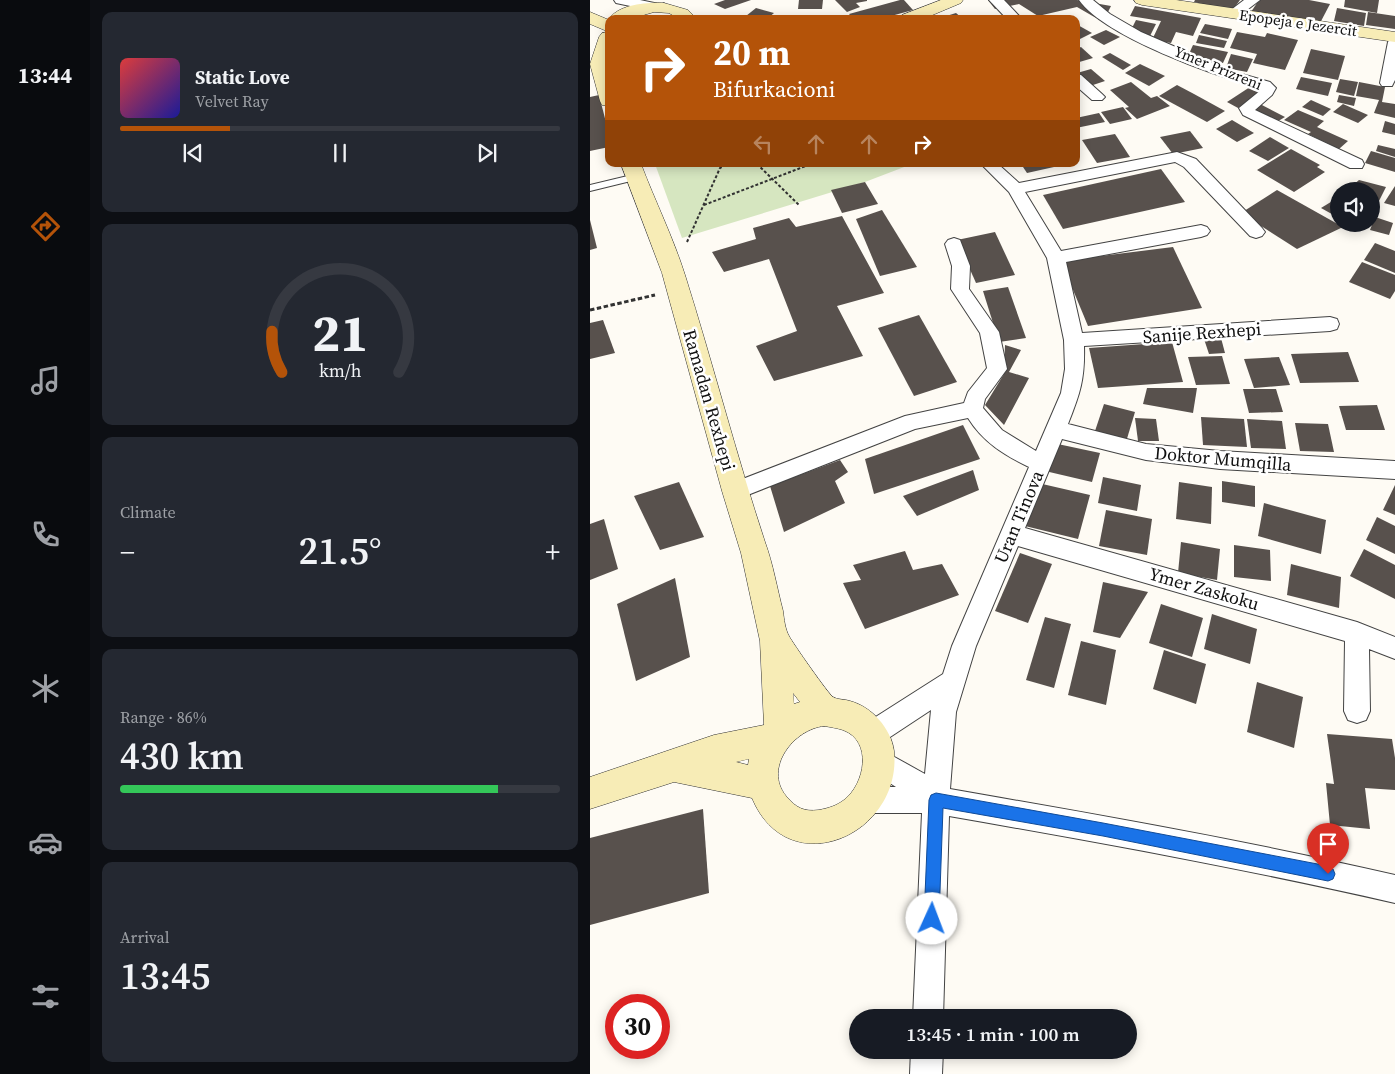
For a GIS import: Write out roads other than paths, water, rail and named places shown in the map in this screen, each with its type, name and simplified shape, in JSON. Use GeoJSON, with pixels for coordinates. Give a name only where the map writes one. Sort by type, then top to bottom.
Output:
{"type":"FeatureCollection","features":[{"type":"Feature","properties":{"kind":"street"},"geometry":{"type":"LineString","coordinates":[[614,0],[616,15]]}},
{"type":"Feature","properties":{"kind":"street"},"geometry":{"type":"LineString","coordinates":[[621,0],[675,11]]}},
{"type":"Feature","properties":{"kind":"street"},"geometry":{"type":"LineString","coordinates":[[918,15],[955,0]]}},
{"type":"Feature","properties":{"kind":"street"},"geometry":{"type":"LineString","coordinates":[[996,0],[1011,15]]}},
{"type":"Feature","properties":{"kind":"street","name":"Ymer Prizreni"},"geometry":{"type":"LineString","coordinates":[[1086,0],[1105,17],[1136,34],[1226,74],[1269,88],[1268,92],[1247,108],[1248,112],[1356,164]]}},
{"type":"Feature","properties":{"kind":"street","name":"Epopeja e Jezercit"},"geometry":{"type":"LineString","coordinates":[[1142,0],[1395,37]]}},
{"type":"Feature","properties":{"kind":"street"},"geometry":{"type":"LineString","coordinates":[[1234,13],[1253,0]]}},
{"type":"Feature","properties":{"kind":"street"},"geometry":{"type":"LineString","coordinates":[[624,15],[632,11],[675,11]]}},
{"type":"Feature","properties":{"kind":"street"},"geometry":{"type":"LineString","coordinates":[[590,17],[605,25]]}},
{"type":"Feature","properties":{"kind":"street"},"geometry":{"type":"LineString","coordinates":[[590,36],[605,81]]}},
{"type":"Feature","properties":{"kind":"street"},"geometry":{"type":"LineString","coordinates":[[1387,83],[1395,42]]}},
{"type":"Feature","properties":{"kind":"street"},"geometry":{"type":"LineString","coordinates":[[1080,82],[1097,97]]}},
{"type":"Feature","properties":{"kind":"street"},"geometry":{"type":"LineString","coordinates":[[1015,189],[1177,157],[1190,163],[1256,232]]}},
{"type":"Feature","properties":{"kind":"street","name":"Uran Tinova"},"geometry":{"type":"LineString","coordinates":[[928,1009],[936,800],[943,712],[964,646],[1071,393],[1075,369],[1074,340],[1056,258],[1015,189],[992,167]]}},
{"type":"Feature","properties":{"kind":"street","name":"Ramadan Rexhepi"},"geometry":{"type":"LineString","coordinates":[[590,792],[674,766],[714,751],[777,735],[800,717],[824,710],[846,714],[865,725],[876,748],[877,782],[868,800],[858,811],[834,825],[806,828],[793,824],[773,808],[766,797],[763,784],[764,760],[777,735],[775,641],[755,553],[735,491],[676,281],[633,171]]}},
{"type":"Feature","properties":{"kind":"street"},"geometry":{"type":"LineString","coordinates":[[1056,258],[1201,231]]}},
{"type":"Feature","properties":{"kind":"street"},"geometry":{"type":"LineString","coordinates":[[954,244],[961,262],[962,278],[960,289],[989,332],[997,369],[975,397],[973,409],[982,426],[1007,447],[1042,464]]}},
{"type":"Feature","properties":{"kind":"street","name":"Sanije Rexhepi"},"geometry":{"type":"LineString","coordinates":[[1074,340],[1330,324]]}},
{"type":"Feature","properties":{"kind":"street"},"geometry":{"type":"LineString","coordinates":[[735,491],[912,422],[973,409]]}},
{"type":"Feature","properties":{"kind":"street","name":"Doktor Mumqilla"},"geometry":{"type":"LineString","coordinates":[[1055,429],[1146,452],[1220,460],[1395,470]]}},
{"type":"Feature","properties":{"kind":"street","name":"Ymer Zaskoku"},"geometry":{"type":"LineString","coordinates":[[1011,534],[1357,633],[1395,648]]}},
{"type":"Feature","properties":{"kind":"street"},"geometry":{"type":"LineString","coordinates":[[1357,633],[1358,711]]}},
{"type":"Feature","properties":{"kind":"street","name":"Ramadan Rexhepi"},"geometry":{"type":"LineString","coordinates":[[775,641],[824,710]]}},
{"type":"Feature","properties":{"kind":"street"},"geometry":{"type":"LineString","coordinates":[[936,800],[876,748],[952,682]]}},
{"type":"Feature","properties":{"kind":"street","name":"Ramadan Rexhepi"},"geometry":{"type":"LineString","coordinates":[[674,766],[763,784]]}},
{"type":"Feature","properties":{"kind":"street"},"geometry":{"type":"LineString","coordinates":[[868,800],[936,800],[1284,864],[1395,889]]}},
{"type":"Feature","properties":{"kind":"street"},"geometry":{"type":"LineString","coordinates":[[926,1074],[927,1059]]}},
{"type":"Feature","properties":{"kind":"lane"},"geometry":{"type":"LineString","coordinates":[[590,188],[633,171]]}}]}
